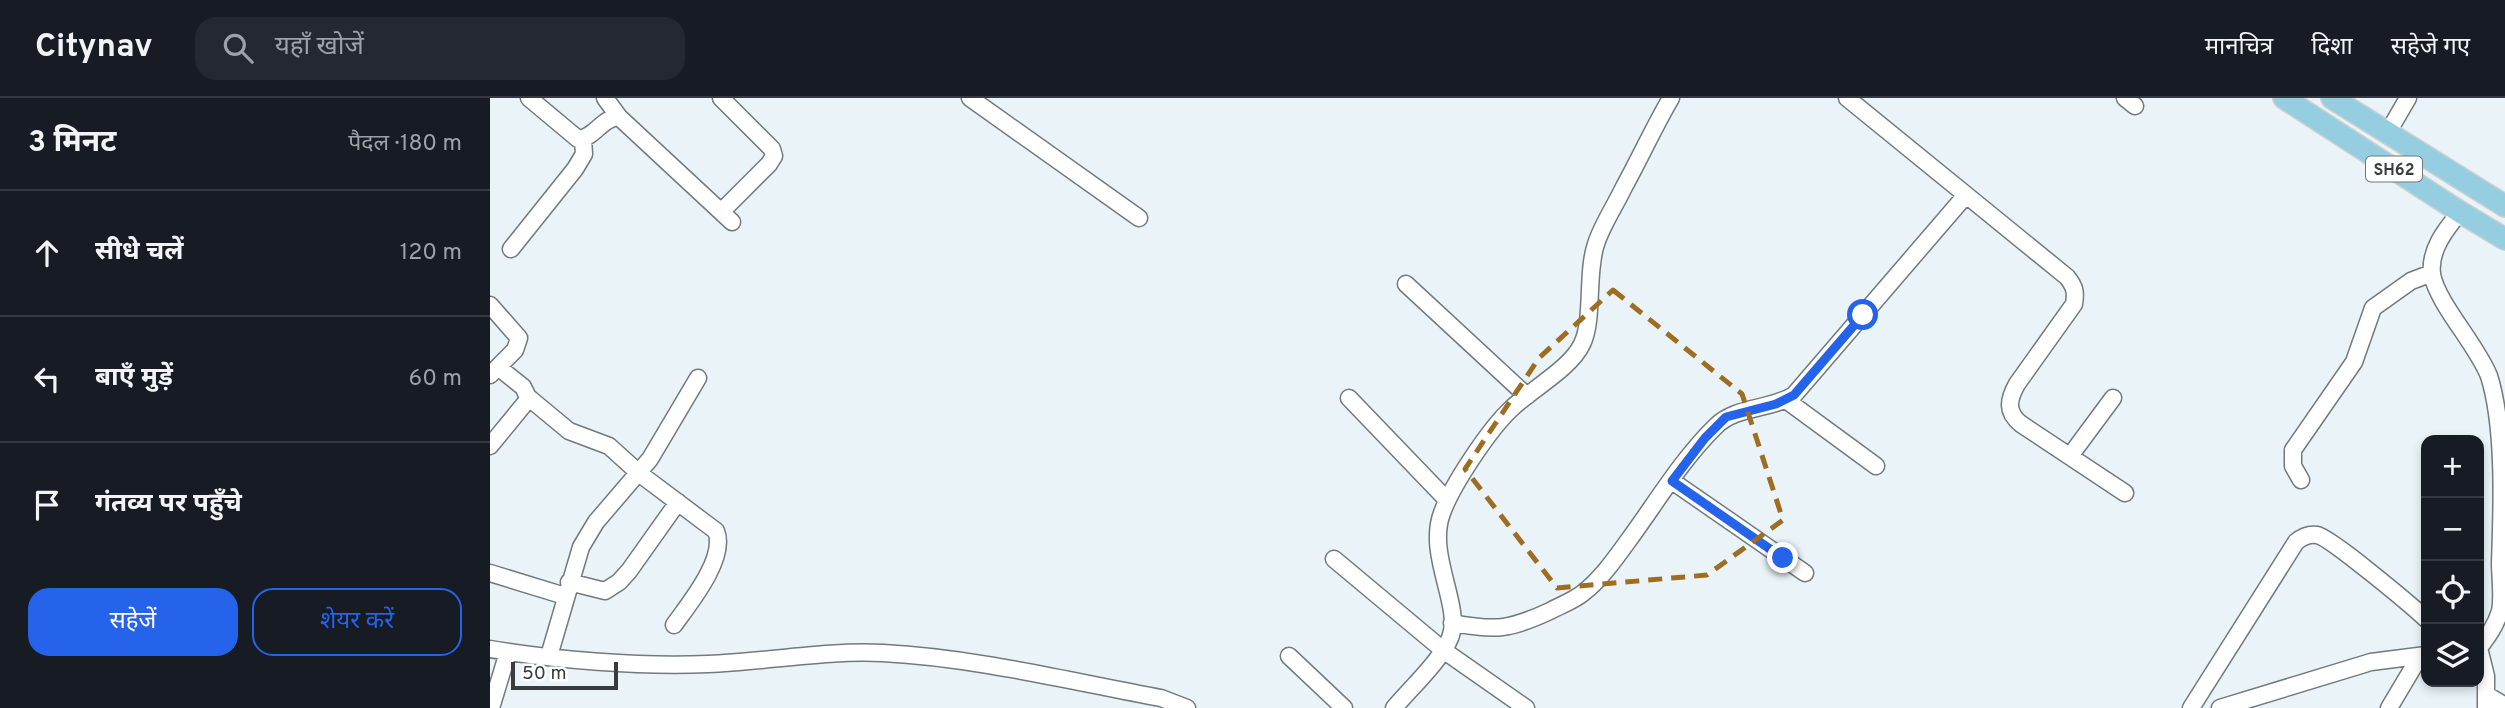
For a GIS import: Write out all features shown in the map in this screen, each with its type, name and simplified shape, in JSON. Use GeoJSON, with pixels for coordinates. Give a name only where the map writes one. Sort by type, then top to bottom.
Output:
{"type":"FeatureCollection","features":[{"type":"Feature","properties":{"kind":"main road","name":"SH62"},"geometry":{"type":"LineString","coordinates":[[2284,98],[2505,239]]}},
{"type":"Feature","properties":{"kind":"main road","name":"SH62"},"geometry":{"type":"LineString","coordinates":[[2332,98],[2505,206]]}},
{"type":"Feature","properties":{"kind":"street"},"geometry":{"type":"LineString","coordinates":[[529,98],[575,138],[583,139],[610,118],[614,104],[727,216],[774,156],[772,149],[721,98]]}},
{"type":"Feature","properties":{"kind":"street"},"geometry":{"type":"LineString","coordinates":[[970,98],[1139,218]]}},
{"type":"Feature","properties":{"kind":"street"},"geometry":{"type":"LineString","coordinates":[[1394,708],[1451,637],[1452,623],[1437,543],[1437,529],[1447,500],[1493,428],[1582,346],[1586,335],[1590,274],[1596,244],[1671,98]]}},
{"type":"Feature","properties":{"kind":"street"},"geometry":{"type":"LineString","coordinates":[[1847,98],[2074,286],[2074,304],[2017,384],[2010,397],[2009,409],[2012,418],[2125,493]]}},
{"type":"Feature","properties":{"kind":"street"},"geometry":{"type":"LineString","coordinates":[[2387,134],[2408,98]]}},
{"type":"Feature","properties":{"kind":"street"},"geometry":{"type":"LineString","coordinates":[[510,249],[575,169],[584,154],[583,139]]}},
{"type":"Feature","properties":{"kind":"street"},"geometry":{"type":"LineString","coordinates":[[1452,623],[1483,629],[1510,627],[1583,593],[1614,561],[1705,438],[1726,417],[1786,400],[1794,395],[1966,195]]}},
{"type":"Feature","properties":{"kind":"street"},"geometry":{"type":"LineString","coordinates":[[2459,212],[2440,236],[2432,273],[2440,294],[2476,349],[2490,378],[2498,386],[2502,480],[2500,609],[2492,631],[2484,641]]}},
{"type":"Feature","properties":{"kind":"street"},"geometry":{"type":"LineString","coordinates":[[2301,480],[2293,466],[2293,450],[2354,362],[2373,308],[2411,281],[2432,273]]}},
{"type":"Feature","properties":{"kind":"street"},"geometry":{"type":"LineString","coordinates":[[1406,284],[1527,396]]}},
{"type":"Feature","properties":{"kind":"street"},"geometry":{"type":"LineString","coordinates":[[490,305],[520,338],[515,350],[494,371],[523,387],[528,397],[569,431],[609,446],[640,474],[716,531],[719,543],[702,586],[674,625]]}},
{"type":"Feature","properties":{"kind":"street"},"geometry":{"type":"LineString","coordinates":[[549,656],[581,547],[596,522],[640,474],[698,378]]}},
{"type":"Feature","properties":{"kind":"street"},"geometry":{"type":"LineString","coordinates":[[490,446],[528,397]]}},
{"type":"Feature","properties":{"kind":"street"},"geometry":{"type":"LineString","coordinates":[[1349,398],[1447,500]]}},
{"type":"Feature","properties":{"kind":"street"},"geometry":{"type":"LineString","coordinates":[[2070,456],[2113,398]]}},
{"type":"Feature","properties":{"kind":"street"},"geometry":{"type":"LineString","coordinates":[[1786,400],[1876,467]]}},
{"type":"Feature","properties":{"kind":"street"},"geometry":{"type":"LineString","coordinates":[[1672,481],[1805,573]]}},
{"type":"Feature","properties":{"kind":"street"},"geometry":{"type":"LineString","coordinates":[[490,573],[567,589],[604,591],[620,582],[678,502]]}},
{"type":"Feature","properties":{"kind":"street"},"geometry":{"type":"LineString","coordinates":[[2191,708],[2301,538],[2315,535],[2333,544],[2421,615]]}},
{"type":"Feature","properties":{"kind":"street"},"geometry":{"type":"LineString","coordinates":[[1334,559],[1443,650],[1526,708]]}},
{"type":"Feature","properties":{"kind":"street"},"geometry":{"type":"LineString","coordinates":[[490,649],[675,665],[847,653],[928,657],[964,661],[1161,698],[1187,708]]}},
{"type":"Feature","properties":{"kind":"street"},"geometry":{"type":"LineString","coordinates":[[491,708],[508,652]]}},
{"type":"Feature","properties":{"kind":"street"},"geometry":{"type":"LineString","coordinates":[[1289,656],[1344,708]]}},
{"type":"Feature","properties":{"kind":"street"},"geometry":{"type":"LineString","coordinates":[[2220,708],[2371,662],[2421,656]]}},
{"type":"Feature","properties":{"kind":"street"},"geometry":{"type":"LineString","coordinates":[[2389,708],[2421,659]]}},
{"type":"Feature","properties":{"kind":"street"},"geometry":{"type":"LineString","coordinates":[[2484,668],[2486,702],[2505,706]]}},
{"type":"Feature","properties":{"kind":"highlighted area"},"geometry":{"type":"Polygon","coordinates":[[[1613,290],[1742,394],[1783,520],[1707,575],[1557,588],[1465,469],[1539,358],[1613,290]]]}},
{"type":"Feature","properties":{"kind":"route"},"geometry":{"type":"LineString","coordinates":[[1783,558],[1672,481],[1705,438],[1726,417],[1776,404],[1794,395],[1863,315]]}}]}
